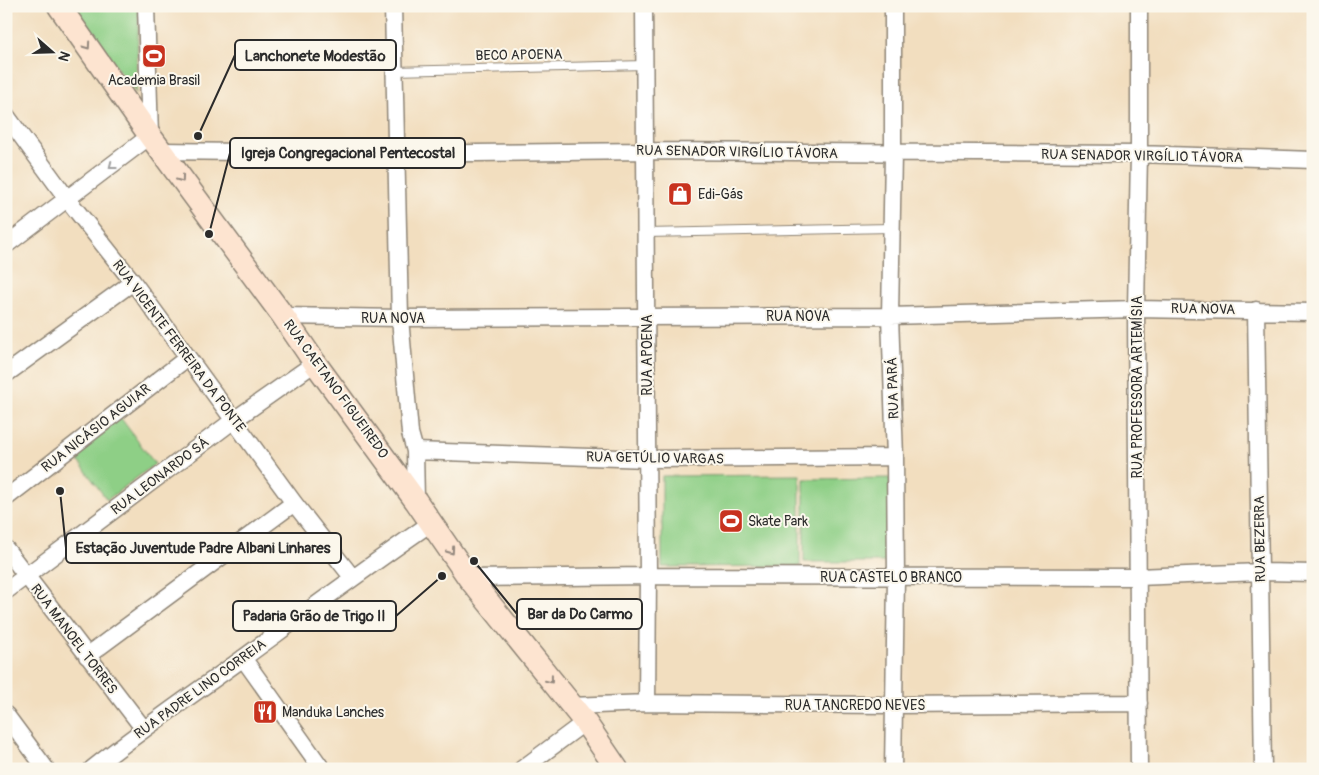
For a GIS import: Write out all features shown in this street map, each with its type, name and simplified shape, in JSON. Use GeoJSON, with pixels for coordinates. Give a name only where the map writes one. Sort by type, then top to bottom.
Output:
{"type":"FeatureCollection","features":[{"type":"Feature","properties":{"kind":"main road","name":"RUA CAETANO FIGUEIREDO"},"geometry":{"type":"LineString","coordinates":[[59,6],[155,143],[283,316],[469,578],[578,714],[617,769]]}},
{"type":"Feature","properties":{"kind":"street"},"geometry":{"type":"LineString","coordinates":[[6,245],[68,200],[155,143],[146,6]]}},
{"type":"Feature","properties":{"kind":"street"},"geometry":{"type":"LineString","coordinates":[[393,6],[400,318],[410,433],[415,451],[416,501]]}},
{"type":"Feature","properties":{"kind":"street","name":"RUA APOENA"},"geometry":{"type":"LineString","coordinates":[[644,6],[648,459],[647,704]]}},
{"type":"Feature","properties":{"kind":"street","name":"RUA PARÁ"},"geometry":{"type":"LineString","coordinates":[[893,6],[890,316],[895,457],[896,578],[893,769]]}},
{"type":"Feature","properties":{"kind":"street","name":"RUA PROFESSORA ARTEMÍSIA"},"geometry":{"type":"LineString","coordinates":[[1139,6],[1136,308],[1139,769]]}},
{"type":"Feature","properties":{"kind":"street","name":"RUA VICENTE FERREIRA DA PONTE"},"geometry":{"type":"LineString","coordinates":[[6,115],[68,200],[133,282],[294,503],[352,577]]}},
{"type":"Feature","properties":{"kind":"street","name":"RUA SENADOR VIRGÍLIO TÁVORA"},"geometry":{"type":"LineString","coordinates":[[155,143],[397,154],[646,151],[1139,154],[1313,160]]}},
{"type":"Feature","properties":{"kind":"street"},"geometry":{"type":"LineString","coordinates":[[6,374],[133,282]]}},
{"type":"Feature","properties":{"kind":"street","name":"RUA NOVA"},"geometry":{"type":"LineString","coordinates":[[283,316],[400,318],[890,316],[1136,308],[1313,312]]}},
{"type":"Feature","properties":{"kind":"street","name":"RUA BEZERRA"},"geometry":{"type":"LineString","coordinates":[[1256,310],[1262,769]]}},
{"type":"Feature","properties":{"kind":"street","name":"RUA NICÁSIO AGUIAR"},"geometry":{"type":"LineString","coordinates":[[6,498],[187,358]]}},
{"type":"Feature","properties":{"kind":"street","name":"RUA LEONARDO SÁ"},"geometry":{"type":"LineString","coordinates":[[6,591],[234,420],[315,363]]}},
{"type":"Feature","properties":{"kind":"street","name":"RUA GETÚLIO VARGAS"},"geometry":{"type":"LineString","coordinates":[[415,451],[648,459],[895,457]]}},
{"type":"Feature","properties":{"kind":"street"},"geometry":{"type":"LineString","coordinates":[[87,656],[294,503]]}},
{"type":"Feature","properties":{"kind":"street","name":"RUA PADRE LINO CORREIA"},"geometry":{"type":"LineString","coordinates":[[92,769],[143,728],[243,658],[352,577],[431,523]]}},
{"type":"Feature","properties":{"kind":"street","name":"RUA MANOEL TORRES"},"geometry":{"type":"LineString","coordinates":[[6,549],[143,728]]}},
{"type":"Feature","properties":{"kind":"street","name":"RUA CASTELO BRANCO"},"geometry":{"type":"LineString","coordinates":[[469,578],[648,576],[1138,577],[1260,572],[1313,573]]}},
{"type":"Feature","properties":{"kind":"street"},"geometry":{"type":"LineString","coordinates":[[243,658],[322,769]]}},
{"type":"Feature","properties":{"kind":"street","name":"RUA TANCREDO NEVES"},"geometry":{"type":"LineString","coordinates":[[578,714],[647,704],[1139,703]]}},
{"type":"Feature","properties":{"kind":"street"},"geometry":{"type":"LineString","coordinates":[[522,769],[578,714]]}},
{"type":"Feature","properties":{"kind":"street"},"geometry":{"type":"LineString","coordinates":[[6,716],[46,769]]}},
{"type":"Feature","properties":{"kind":"lane","name":"BECO APOENA"},"geometry":{"type":"LineString","coordinates":[[394,70],[644,65]]}},
{"type":"Feature","properties":{"kind":"lane"},"geometry":{"type":"LineString","coordinates":[[646,233],[891,228]]}},
{"type":"Feature","properties":{"kind":"green space"},"geometry":{"type":"Polygon","coordinates":[[[69,6],[139,6],[136,93],[69,6]]]}},
{"type":"Feature","properties":{"kind":"green space"},"geometry":{"type":"Polygon","coordinates":[[[120,417],[155,464],[107,500],[72,452],[120,417]]]}},
{"type":"Feature","properties":{"kind":"green space","name":"Skate Park"},"geometry":{"type":"Polygon","coordinates":[[[800,475],[800,566],[662,567],[662,476],[800,475]]]}},
{"type":"Feature","properties":{"kind":"green space"},"geometry":{"type":"Polygon","coordinates":[[[890,478],[890,562],[804,562],[804,479],[890,478]]]}},
{"type":"Feature","properties":{"kind":"place","name":"Academia Brasil"},"geometry":{"type":"Point","coordinates":[154,56]}},
{"type":"Feature","properties":{"kind":"place","name":"Lanchonete Modestão"},"geometry":{"type":"Point","coordinates":[198,136]}},
{"type":"Feature","properties":{"kind":"place","name":"Edi-Gás"},"geometry":{"type":"Point","coordinates":[680,194]}},
{"type":"Feature","properties":{"kind":"place","name":"Igreja Congregacional Pentecostal"},"geometry":{"type":"Point","coordinates":[209,234]}},
{"type":"Feature","properties":{"kind":"place","name":"Estação Juventude Padre Albani Linhares"},"geometry":{"type":"Point","coordinates":[60,491]}},
{"type":"Feature","properties":{"kind":"place","name":"Skate Park"},"geometry":{"type":"Point","coordinates":[731,521]}},
{"type":"Feature","properties":{"kind":"place","name":"Bar da Do Carmo"},"geometry":{"type":"Point","coordinates":[474,561]}},
{"type":"Feature","properties":{"kind":"place","name":"Padaria Grão de Trigo II"},"geometry":{"type":"Point","coordinates":[442,576]}},
{"type":"Feature","properties":{"kind":"place","name":"Manduka Lanches"},"geometry":{"type":"Point","coordinates":[265,712]}}]}
